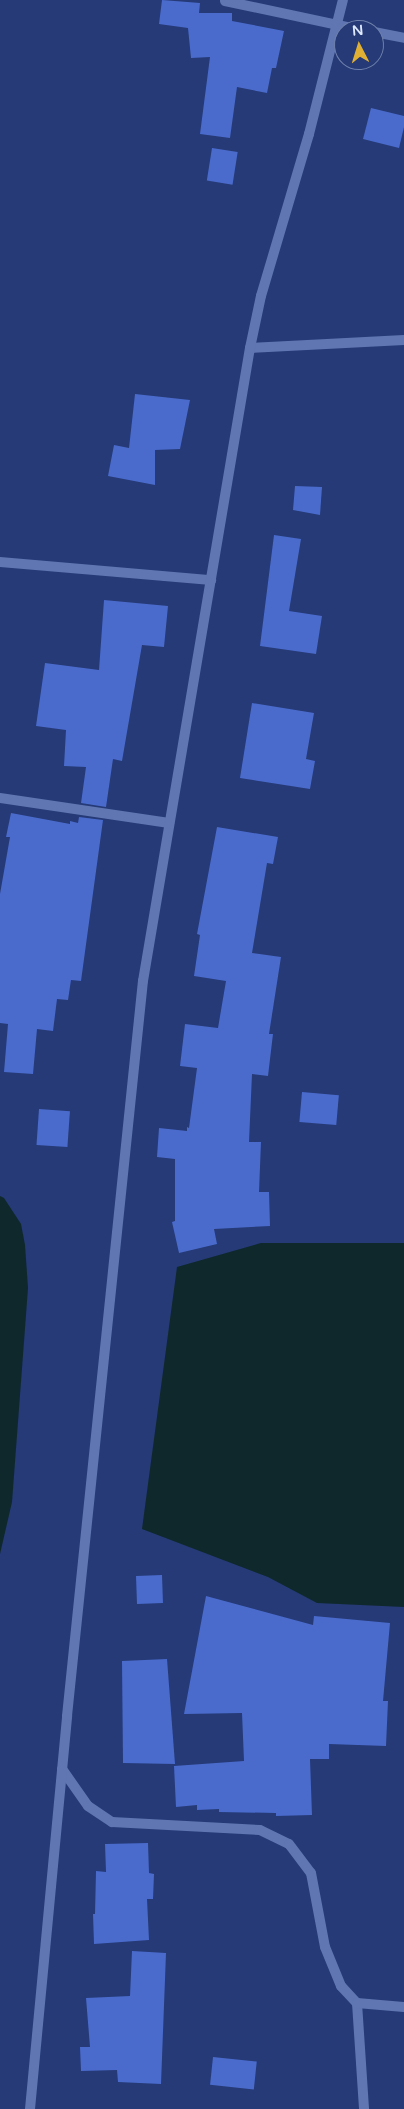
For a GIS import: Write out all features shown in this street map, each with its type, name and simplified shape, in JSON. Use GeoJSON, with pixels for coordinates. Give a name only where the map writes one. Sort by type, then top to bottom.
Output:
{"type":"FeatureCollection","features":[{"type":"Feature","properties":{"kind":"street"},"geometry":{"type":"LineString","coordinates":[[338,20],[343,0]]}},
{"type":"Feature","properties":{"kind":"street"},"geometry":{"type":"LineString","coordinates":[[225,1],[334,24]]}},
{"type":"Feature","properties":{"kind":"street"},"geometry":{"type":"LineString","coordinates":[[384,34],[404,38]]}},
{"type":"Feature","properties":{"kind":"street"},"geometry":{"type":"LineString","coordinates":[[30,2109],[62,1770],[143,981],[250,348],[261,296],[309,134],[334,37]]}},
{"type":"Feature","properties":{"kind":"street"},"geometry":{"type":"LineString","coordinates":[[250,348],[404,340]]}},
{"type":"Feature","properties":{"kind":"street"},"geometry":{"type":"LineString","coordinates":[[0,562],[211,580]]}},
{"type":"Feature","properties":{"kind":"street"},"geometry":{"type":"LineString","coordinates":[[0,798],[169,822]]}},
{"type":"Feature","properties":{"kind":"street"},"geometry":{"type":"LineString","coordinates":[[62,1770],[88,1806],[112,1822],[260,1830],[289,1844],[312,1873],[325,1947],[341,1986],[357,2003],[364,2109]]}},
{"type":"Feature","properties":{"kind":"street"},"geometry":{"type":"LineString","coordinates":[[357,2003],[404,2007]]}},
{"type":"Feature","properties":{"kind":"shaded area"},"geometry":{"type":"Polygon","coordinates":[[[0,1196],[4,1198],[21,1224],[25,1245],[28,1288],[12,1502],[0,1554],[0,1196]]]}},
{"type":"Feature","properties":{"kind":"shaded area"},"geometry":{"type":"Polygon","coordinates":[[[261,1243],[404,1243],[404,1607],[317,1603],[268,1577],[142,1529],[177,1267],[261,1243]]]}},
{"type":"Feature","properties":{"kind":"building"},"geometry":{"type":"Polygon","coordinates":[[[162,0],[200,3],[199,13],[232,13],[232,21],[284,31],[276,68],[272,68],[267,93],[237,87],[230,138],[200,134],[210,57],[191,58],[188,28],[159,24],[162,0]]]}},
{"type":"Feature","properties":{"kind":"building"},"geometry":{"type":"Polygon","coordinates":[[[371,108],[404,116],[404,127],[399,148],[363,139],[371,108]]]}},
{"type":"Feature","properties":{"kind":"building"},"geometry":{"type":"Polygon","coordinates":[[[212,148],[238,152],[233,185],[207,181],[212,148]]]}},
{"type":"Feature","properties":{"kind":"building"},"geometry":{"type":"Polygon","coordinates":[[[135,394],[190,400],[180,449],[155,450],[155,485],[108,476],[114,445],[129,448],[135,394]]]}},
{"type":"Feature","properties":{"kind":"building"},"geometry":{"type":"Polygon","coordinates":[[[295,486],[322,487],[320,515],[293,510],[295,486]]]}},
{"type":"Feature","properties":{"kind":"building"},"geometry":{"type":"Polygon","coordinates":[[[274,535],[301,539],[289,611],[322,616],[316,654],[260,646],[274,535]]]}},
{"type":"Feature","properties":{"kind":"building"},"geometry":{"type":"Polygon","coordinates":[[[104,600],[168,606],[164,647],[142,645],[122,761],[113,759],[106,807],[81,803],[86,767],[64,766],[66,730],[36,726],[45,663],[99,670],[104,600]]]}},
{"type":"Feature","properties":{"kind":"building"},"geometry":{"type":"Polygon","coordinates":[[[252,703],[314,713],[306,759],[315,761],[310,789],[240,778],[252,703]]]}},
{"type":"Feature","properties":{"kind":"building"},"geometry":{"type":"Polygon","coordinates":[[[11,813],[70,824],[70,821],[78,823],[79,817],[103,820],[81,981],[71,980],[68,1000],[57,999],[53,1031],[37,1029],[33,1074],[4,1072],[8,1024],[0,1023],[0,894],[10,837],[6,837],[11,813]]]}},
{"type":"Feature","properties":{"kind":"building"},"geometry":{"type":"Polygon","coordinates":[[[217,827],[278,837],[273,864],[267,863],[252,953],[281,957],[269,1034],[273,1034],[268,1076],[252,1074],[249,1142],[261,1142],[259,1192],[269,1192],[270,1226],[214,1229],[217,1244],[179,1253],[172,1222],[175,1221],[175,1159],[157,1157],[159,1128],[187,1131],[187,1127],[189,1128],[197,1068],[180,1066],[185,1024],[218,1028],[226,981],[194,976],[200,935],[197,934],[217,827]]]}},
{"type":"Feature","properties":{"kind":"building"},"geometry":{"type":"Polygon","coordinates":[[[302,1092],[339,1095],[336,1125],[299,1122],[302,1092]]]}},
{"type":"Feature","properties":{"kind":"building"},"geometry":{"type":"Polygon","coordinates":[[[39,1109],[70,1111],[67,1147],[36,1145],[39,1109]]]}},
{"type":"Feature","properties":{"kind":"building"},"geometry":{"type":"Polygon","coordinates":[[[162,1575],[163,1603],[137,1604],[136,1576],[162,1575]]]}},
{"type":"Feature","properties":{"kind":"building"},"geometry":{"type":"Polygon","coordinates":[[[206,1596],[313,1625],[314,1616],[390,1623],[383,1701],[388,1701],[386,1746],[329,1744],[329,1759],[310,1759],[312,1815],[276,1816],[276,1813],[219,1812],[219,1809],[197,1810],[197,1805],[176,1807],[174,1766],[244,1761],[242,1713],[184,1714],[206,1596]]]}},
{"type":"Feature","properties":{"kind":"building"},"geometry":{"type":"Polygon","coordinates":[[[167,1659],[175,1764],[123,1763],[122,1661],[167,1659]]]}},
{"type":"Feature","properties":{"kind":"building"},"geometry":{"type":"Polygon","coordinates":[[[148,1843],[149,1873],[154,1874],[153,1899],[147,1899],[149,1940],[94,1944],[93,1914],[95,1914],[96,1871],[106,1872],[105,1844],[148,1843]]]}},
{"type":"Feature","properties":{"kind":"building"},"geometry":{"type":"Polygon","coordinates":[[[132,1951],[166,1953],[161,2084],[118,2082],[117,2070],[81,2071],[80,2047],[90,2047],[86,1998],[130,1996],[132,1951]]]}},
{"type":"Feature","properties":{"kind":"building"},"geometry":{"type":"Polygon","coordinates":[[[213,2057],[257,2062],[254,2089],[210,2085],[213,2057]]]}}]}
